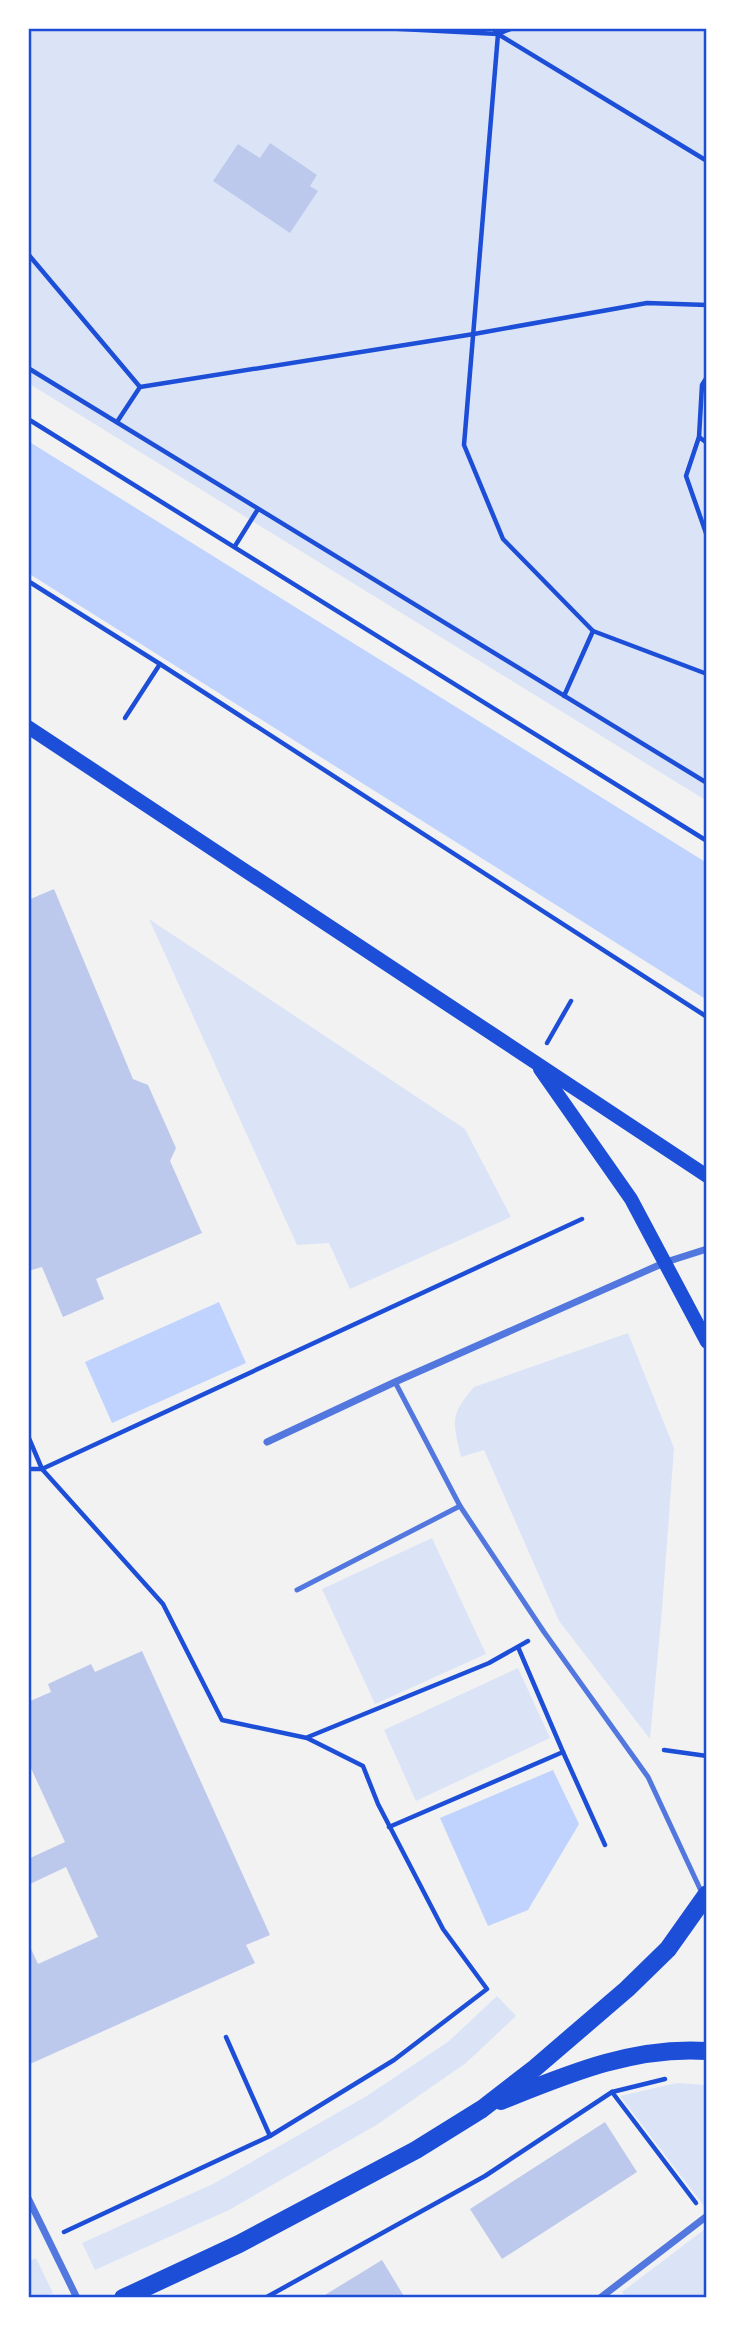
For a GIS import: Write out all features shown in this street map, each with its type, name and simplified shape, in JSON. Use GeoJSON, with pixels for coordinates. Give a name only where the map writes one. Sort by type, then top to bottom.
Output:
{"type":"FeatureCollection","features":[{"type":"Feature","properties":{"kind":"main road"},"geometry":{"type":"LineString","coordinates":[[28,727],[707,1176]]}},
{"type":"Feature","properties":{"kind":"main road"},"geometry":{"type":"LineString","coordinates":[[536,1062],[631,1199],[707,1342]]}},
{"type":"Feature","properties":{"kind":"main road"},"geometry":{"type":"LineString","coordinates":[[123,2298],[239,2244],[416,2150],[482,2109],[535,2068],[627,1989],[668,1949],[706,1898]]}},
{"type":"Feature","properties":{"kind":"main road"},"geometry":{"type":"LineString","coordinates":[[482,2109],[567,2074],[624,2057],[677,2049],[707,2051]]}},
{"type":"Feature","properties":{"kind":"street"},"geometry":{"type":"LineString","coordinates":[[267,1442],[666,1262],[707,1248]]}},
{"type":"Feature","properties":{"kind":"street"},"geometry":{"type":"LineString","coordinates":[[28,2198],[77,2298]]}},
{"type":"Feature","properties":{"kind":"street"},"geometry":{"type":"LineString","coordinates":[[600,2298],[707,2216]]}},
{"type":"Feature","properties":{"kind":"lane"},"geometry":{"type":"LineString","coordinates":[[395,1382],[460,1506],[544,1633],[648,1777],[706,1898]]}},
{"type":"Feature","properties":{"kind":"lane"},"geometry":{"type":"LineString","coordinates":[[297,1590],[460,1506]]}},
{"type":"Feature","properties":{"kind":"path"},"geometry":{"type":"LineString","coordinates":[[381,28],[498,34],[513,28]]}},
{"type":"Feature","properties":{"kind":"path"},"geometry":{"type":"LineString","coordinates":[[493,28],[498,34],[707,161]]}},
{"type":"Feature","properties":{"kind":"path"},"geometry":{"type":"LineString","coordinates":[[498,34],[464,445],[503,539],[593,631],[707,674]]}},
{"type":"Feature","properties":{"kind":"path"},"geometry":{"type":"LineString","coordinates":[[28,254],[140,387]]}},
{"type":"Feature","properties":{"kind":"path"},"geometry":{"type":"LineString","coordinates":[[117,422],[140,387],[474,334],[647,303],[707,305]]}},
{"type":"Feature","properties":{"kind":"path"},"geometry":{"type":"LineString","coordinates":[[28,368],[707,783]]}},
{"type":"Feature","properties":{"kind":"path"},"geometry":{"type":"LineString","coordinates":[[707,377],[702,385],[699,437],[686,476],[707,536]]}},
{"type":"Feature","properties":{"kind":"path"},"geometry":{"type":"LineString","coordinates":[[28,419],[707,841]]}},
{"type":"Feature","properties":{"kind":"path"},"geometry":{"type":"LineString","coordinates":[[699,437],[707,443]]}},
{"type":"Feature","properties":{"kind":"path"},"geometry":{"type":"LineString","coordinates":[[235,546],[258,509]]}},
{"type":"Feature","properties":{"kind":"path"},"geometry":{"type":"LineString","coordinates":[[28,581],[707,1017]]}},
{"type":"Feature","properties":{"kind":"path"},"geometry":{"type":"LineString","coordinates":[[564,696],[593,631]]}},
{"type":"Feature","properties":{"kind":"path"},"geometry":{"type":"LineString","coordinates":[[125,718],[160,664]]}},
{"type":"Feature","properties":{"kind":"path"},"geometry":{"type":"LineString","coordinates":[[536,1062],[571,1001]]}},
{"type":"Feature","properties":{"kind":"path"},"geometry":{"type":"LineString","coordinates":[[28,1469],[42,1469],[582,1219]]}},
{"type":"Feature","properties":{"kind":"path"},"geometry":{"type":"LineString","coordinates":[[28,1436],[42,1469],[163,1604],[222,1720],[307,1738],[363,1766],[389,1827],[443,1929],[487,1989],[394,2060],[270,2136],[48,2239]]}},
{"type":"Feature","properties":{"kind":"path"},"geometry":{"type":"LineString","coordinates":[[307,1738],[489,1663],[544,1633]]}},
{"type":"Feature","properties":{"kind":"path"},"geometry":{"type":"LineString","coordinates":[[518,1647],[605,1845]]}},
{"type":"Feature","properties":{"kind":"path"},"geometry":{"type":"LineString","coordinates":[[664,1750],[707,1756]]}},
{"type":"Feature","properties":{"kind":"path"},"geometry":{"type":"LineString","coordinates":[[389,1827],[563,1752]]}},
{"type":"Feature","properties":{"kind":"path"},"geometry":{"type":"LineString","coordinates":[[226,2038],[270,2136]]}},
{"type":"Feature","properties":{"kind":"path"},"geometry":{"type":"LineString","coordinates":[[265,2298],[485,2176],[612,2092],[676,2076]]}},
{"type":"Feature","properties":{"kind":"path"},"geometry":{"type":"LineString","coordinates":[[612,2092],[707,2216]]}},
{"type":"Feature","properties":{"kind":"shaded area"},"geometry":{"type":"Polygon","coordinates":[[[28,28],[707,28],[707,801],[28,383],[28,28]]]}},
{"type":"Feature","properties":{"kind":"shaded area"},"geometry":{"type":"Polygon","coordinates":[[[149,919],[465,1129],[511,1217],[350,1289],[329,1243],[297,1245],[149,919]]]}},
{"type":"Feature","properties":{"kind":"shaded area"},"geometry":{"type":"Polygon","coordinates":[[[628,1333],[674,1448],[650,1739],[559,1621],[484,1450],[461,1457],[455,1427],[460,1405],[474,1387],[628,1333]]]}},
{"type":"Feature","properties":{"kind":"shaded area"},"geometry":{"type":"Polygon","coordinates":[[[432,1538],[486,1654],[375,1704],[322,1589],[432,1538]]]}},
{"type":"Feature","properties":{"kind":"shaded area"},"geometry":{"type":"Polygon","coordinates":[[[518,1668],[550,1738],[416,1801],[384,1730],[518,1668]]]}},
{"type":"Feature","properties":{"kind":"shaded area"},"geometry":{"type":"Polygon","coordinates":[[[497,1996],[516,2016],[466,2063],[378,2124],[229,2210],[95,2270],[82,2243],[213,2184],[365,2097],[449,2041],[497,1996]]]}},
{"type":"Feature","properties":{"kind":"shaded area"},"geometry":{"type":"Polygon","coordinates":[[[677,2083],[707,2085],[707,2210],[620,2096],[677,2083]]]}},
{"type":"Feature","properties":{"kind":"shaded area"},"geometry":{"type":"Polygon","coordinates":[[[705,2229],[707,2298],[626,2298],[622,2292],[705,2229]]]}},
{"type":"Feature","properties":{"kind":"shaded area"},"geometry":{"type":"Polygon","coordinates":[[[36,2258],[53,2293],[41,2298],[28,2298],[28,2261],[36,2258]]]}},
{"type":"Feature","properties":{"kind":"water"},"geometry":{"type":"Polygon","coordinates":[[[28,441],[707,863],[707,1000],[28,573],[28,441]]]}},
{"type":"Feature","properties":{"kind":"water"},"geometry":{"type":"Polygon","coordinates":[[[219,1302],[246,1363],[112,1423],[85,1362],[219,1302]]]}},
{"type":"Feature","properties":{"kind":"water"},"geometry":{"type":"Polygon","coordinates":[[[553,1770],[579,1824],[528,1910],[488,1926],[440,1818],[553,1770]]]}},
{"type":"Feature","properties":{"kind":"building"},"geometry":{"type":"Polygon","coordinates":[[[270,143],[317,175],[310,186],[318,191],[290,233],[213,181],[238,144],[260,158],[270,143]]]}},
{"type":"Feature","properties":{"kind":"building"},"geometry":{"type":"Polygon","coordinates":[[[54,889],[133,1079],[148,1085],[176,1148],[170,1161],[202,1233],[96,1279],[104,1299],[63,1317],[42,1267],[28,1271],[28,900],[54,889]]]}},
{"type":"Feature","properties":{"kind":"building"},"geometry":{"type":"Polygon","coordinates":[[[142,1651],[270,1935],[246,1945],[255,1963],[30,2064],[28,1942],[38,1964],[98,1937],[66,1867],[28,1885],[28,1859],[65,1842],[30,1766],[28,1767],[28,1702],[51,1692],[48,1684],[91,1664],[95,1672],[142,1651]]]}},
{"type":"Feature","properties":{"kind":"building"},"geometry":{"type":"Polygon","coordinates":[[[605,2122],[637,2172],[502,2259],[470,2209],[605,2122]]]}},
{"type":"Feature","properties":{"kind":"building"},"geometry":{"type":"Polygon","coordinates":[[[382,2260],[405,2298],[320,2298],[382,2260]]]}}]}
